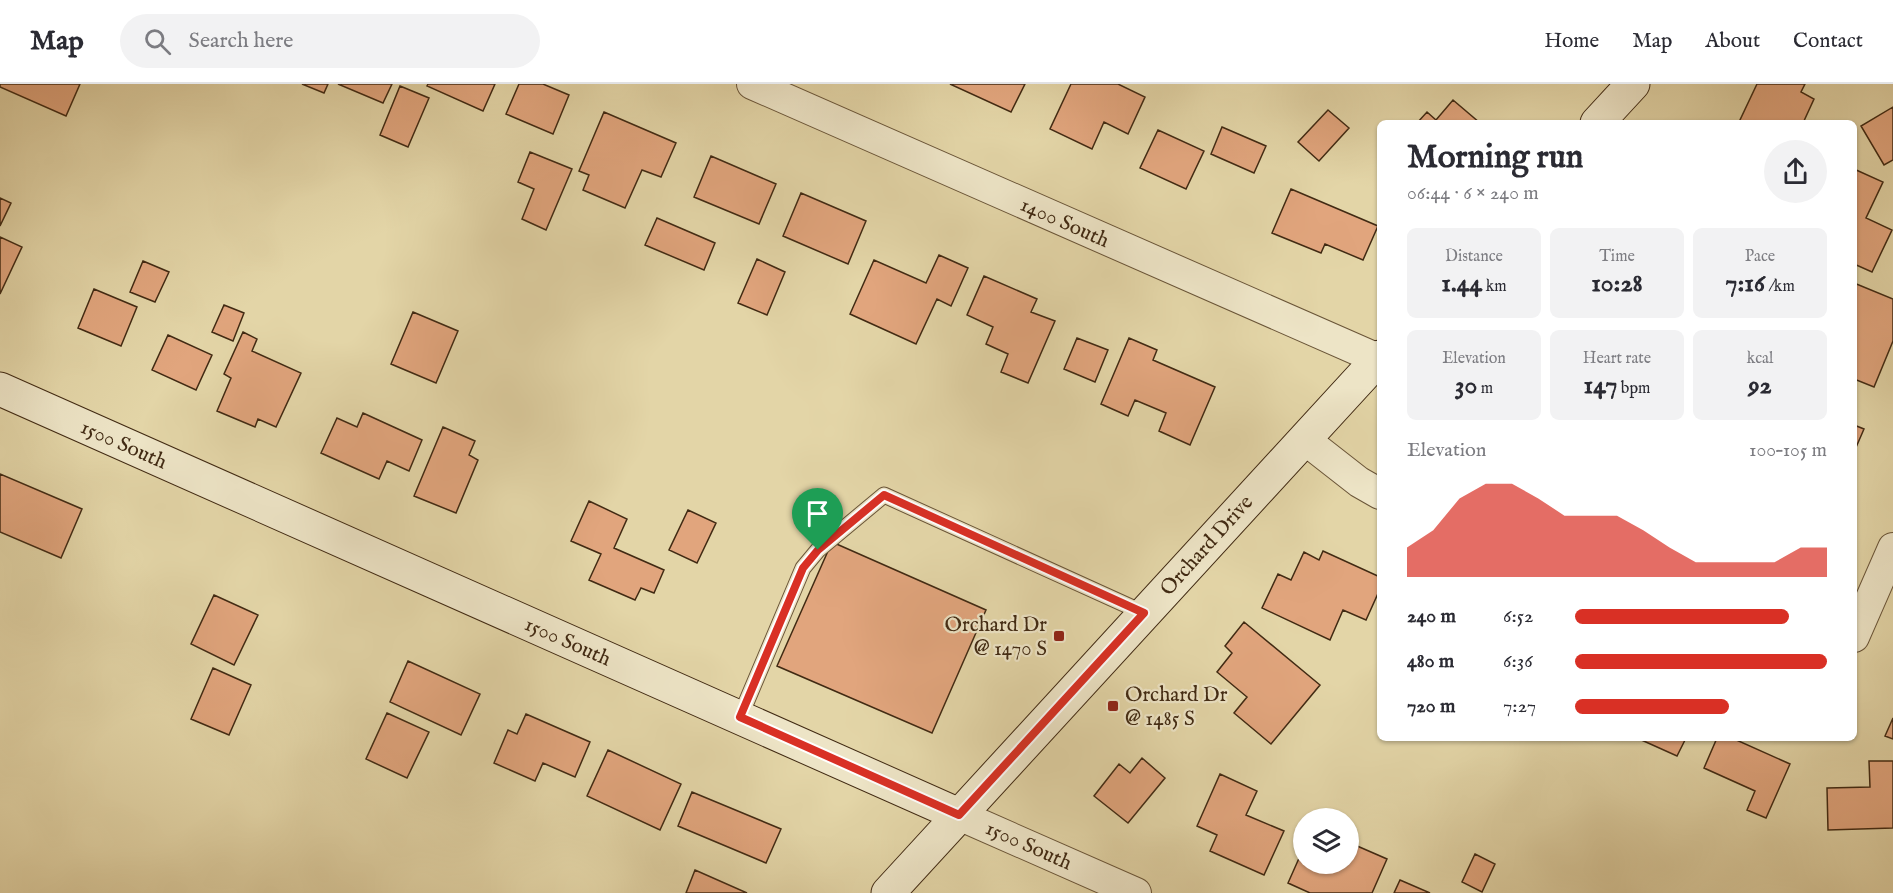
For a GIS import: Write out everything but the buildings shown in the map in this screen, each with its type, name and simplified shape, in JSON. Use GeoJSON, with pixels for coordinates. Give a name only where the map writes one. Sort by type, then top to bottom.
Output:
{"type":"FeatureCollection","features":[{"type":"Feature","properties":{"kind":"street","name":"1400 South"},"geometry":{"type":"LineString","coordinates":[[752,84],[1377,357]]}},
{"type":"Feature","properties":{"kind":"street"},"geometry":{"type":"LineString","coordinates":[[1600,120],[1633,84]]}},
{"type":"Feature","properties":{"kind":"street","name":"Orchard Drive"},"geometry":{"type":"LineString","coordinates":[[888,893],[1377,360]]}},
{"type":"Feature","properties":{"kind":"street","name":"1500 South"},"geometry":{"type":"LineString","coordinates":[[0,389],[1136,893]]}},
{"type":"Feature","properties":{"kind":"street"},"geometry":{"type":"LineString","coordinates":[[1304,439],[1359,482],[1377,492]]}},
{"type":"Feature","properties":{"kind":"street"},"geometry":{"type":"LineString","coordinates":[[1857,631],[1893,548]]}},
{"type":"Feature","properties":{"kind":"lane"},"geometry":{"type":"LineString","coordinates":[[740,717],[803,568],[818,550],[884,495],[1144,613]]}},
{"type":"Feature","properties":{"kind":"place","name":"Orchard Dr @ 1470 S"},"geometry":{"type":"Point","coordinates":[1059,636]}},
{"type":"Feature","properties":{"kind":"place","name":"Orchard Dr @ 1485 S"},"geometry":{"type":"Point","coordinates":[1113,706]}},
{"type":"Feature","properties":{"kind":"route"},"geometry":{"type":"LineString","coordinates":[[884,495],[1144,613],[959,815],[740,717],[795,584],[803,568],[818,550],[884,495]]}}]}
